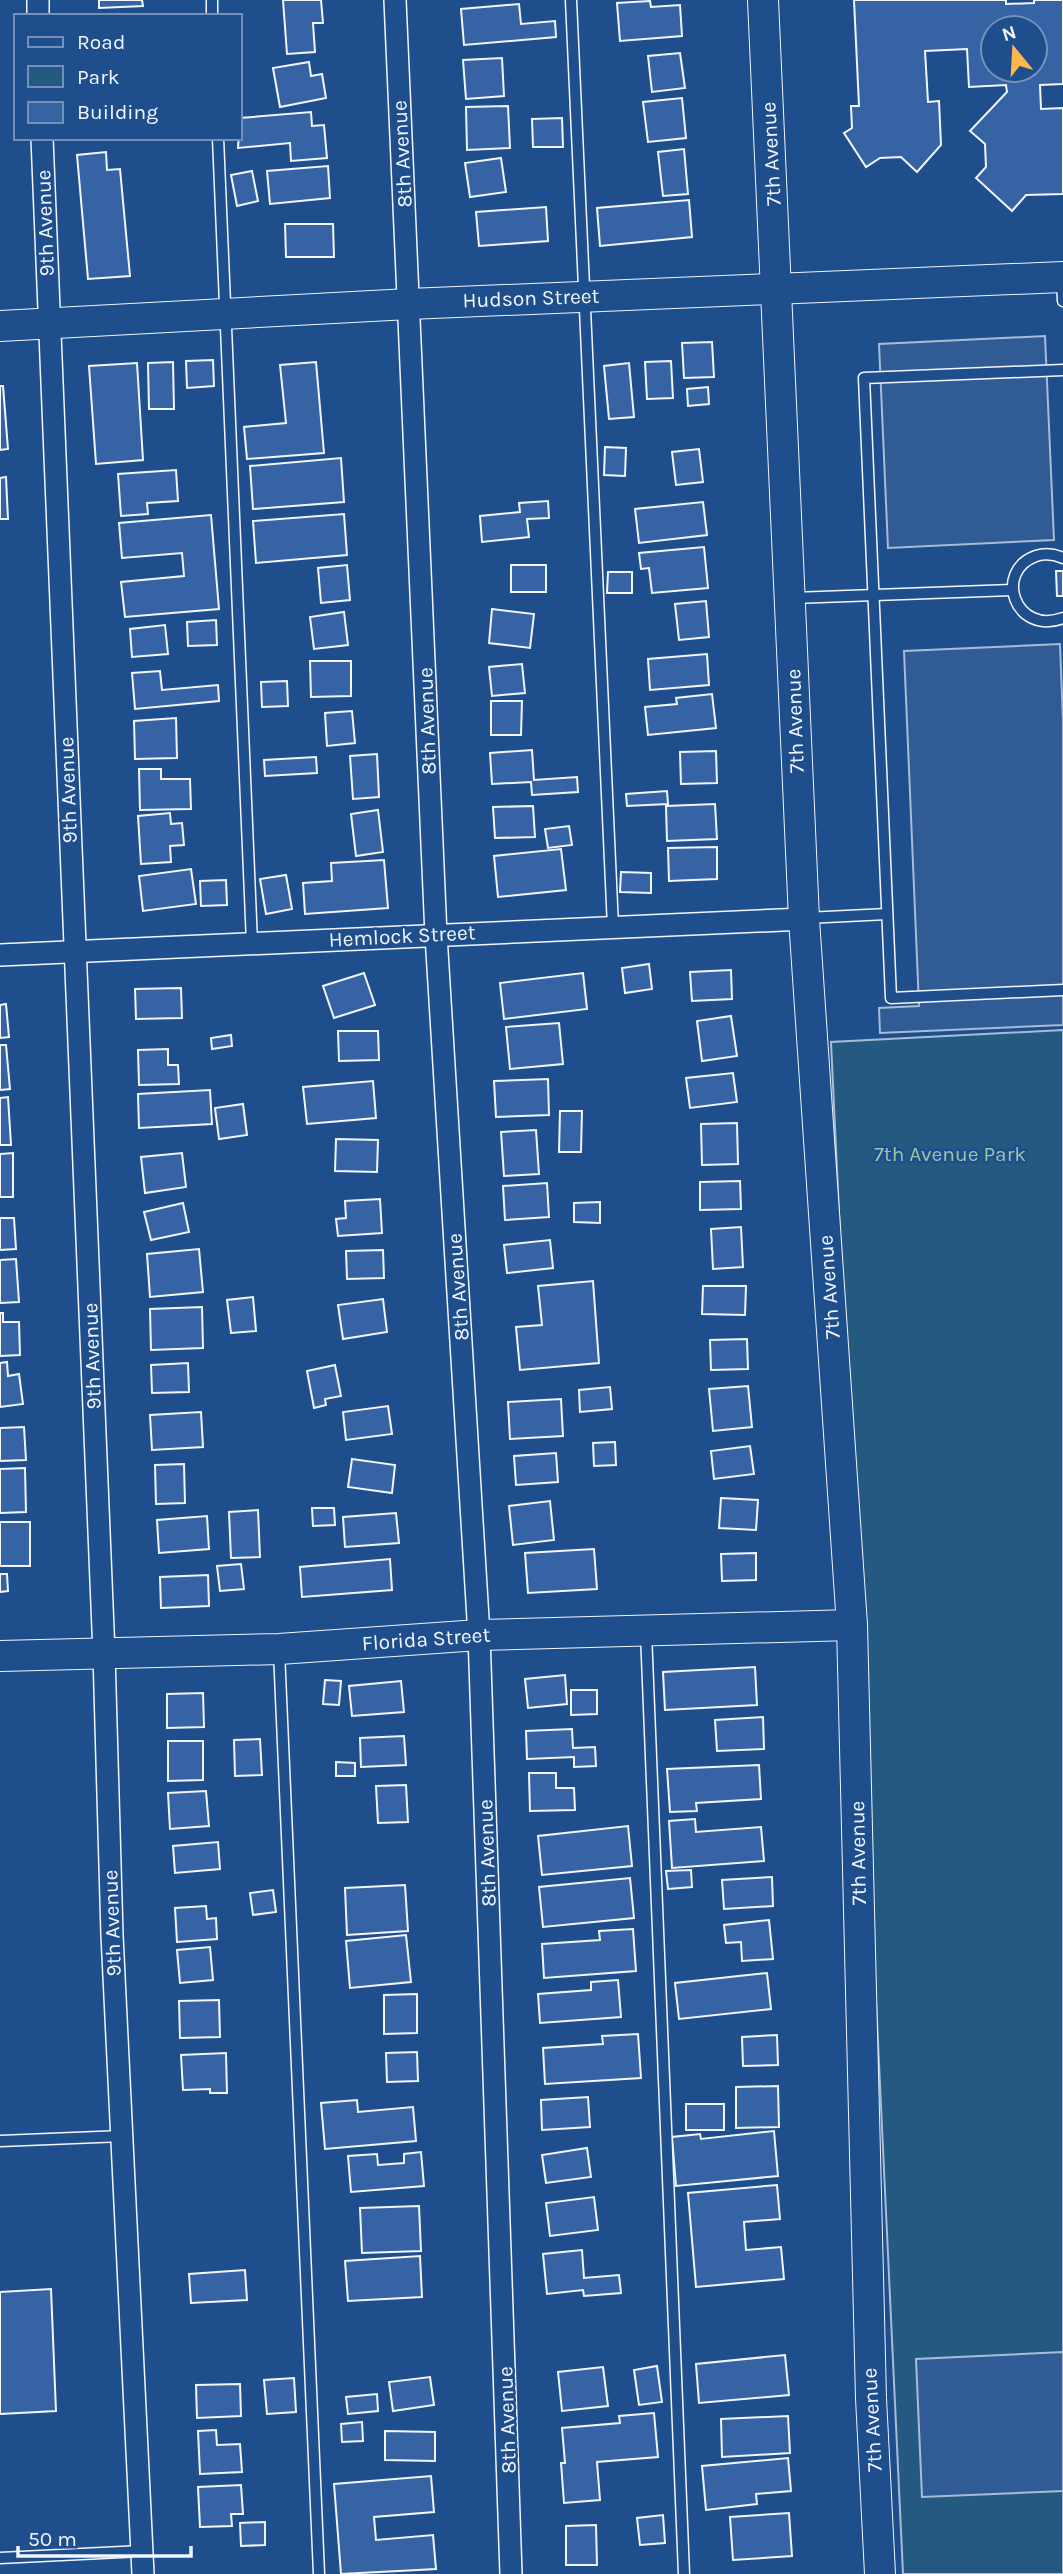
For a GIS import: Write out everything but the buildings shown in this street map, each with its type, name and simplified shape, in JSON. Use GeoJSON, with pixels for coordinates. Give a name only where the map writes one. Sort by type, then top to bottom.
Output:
{"type":"FeatureCollection","features":[{"type":"Feature","properties":{"kind":"street","name":"8th Avenue"},"geometry":{"type":"LineString","coordinates":[[395,0],[436,935],[480,1635],[511,2574]]}},
{"type":"Feature","properties":{"kind":"street","name":"7th Avenue"},"geometry":{"type":"LineString","coordinates":[[764,0],[804,919],[852,1625],[871,2398],[880,2574]]}},
{"type":"Feature","properties":{"kind":"street","name":"9th Avenue"},"geometry":{"type":"LineString","coordinates":[[43,140],[104,1654],[111,1935],[143,2574]]}},
{"type":"Feature","properties":{"kind":"street","name":"Hudson Street"},"geometry":{"type":"LineString","coordinates":[[0,326],[409,303],[777,288],[1063,285]]}},
{"type":"Feature","properties":{"kind":"street","name":"Hemlock Street"},"geometry":{"type":"LineString","coordinates":[[0,955],[804,919]]}},
{"type":"Feature","properties":{"kind":"street","name":"Florida Street"},"geometry":{"type":"LineString","coordinates":[[0,1656],[279,1649],[480,1635],[852,1625]]}},
{"type":"Feature","properties":{"kind":"lane"},"geometry":{"type":"LineString","coordinates":[[571,0],[613,927]]}},
{"type":"Feature","properties":{"kind":"lane"},"geometry":{"type":"LineString","coordinates":[[218,140],[252,943]]}},
{"type":"Feature","properties":{"kind":"lane"},"geometry":{"type":"LineString","coordinates":[[1063,370],[864,379],[891,998],[1063,990]]}},
{"type":"Feature","properties":{"kind":"lane"},"geometry":{"type":"LineString","coordinates":[[1063,558],[1046,554],[1033,557],[1022,565],[1015,576],[1013,590],[1016,603],[1024,614],[1035,620],[1048,622],[1063,618]]}},
{"type":"Feature","properties":{"kind":"lane"},"geometry":{"type":"LineString","coordinates":[[790,598],[1013,590]]}},
{"type":"Feature","properties":{"kind":"lane"},"geometry":{"type":"LineString","coordinates":[[804,919],[887,914]]}},
{"type":"Feature","properties":{"kind":"lane"},"geometry":{"type":"LineString","coordinates":[[646,1630],[684,2574]]}},
{"type":"Feature","properties":{"kind":"lane"},"geometry":{"type":"LineString","coordinates":[[279,1649],[319,2574]]}},
{"type":"Feature","properties":{"kind":"lane"},"geometry":{"type":"LineString","coordinates":[[0,2141],[123,2136]]}},
{"type":"Feature","properties":{"kind":"lane"},"geometry":{"type":"LineString","coordinates":[[0,2558],[142,2551]]}},
{"type":"Feature","properties":{"kind":"green space","name":"7th Avenue Park"},"geometry":{"type":"Polygon","coordinates":[[[1063,1030],[1063,2574],[903,2574],[831,1042],[1063,1030]]]}},
{"type":"Feature","properties":{"kind":"shaded area"},"geometry":{"type":"Polygon","coordinates":[[[1045,336],[1054,540],[888,548],[879,344],[1045,336]]]}},
{"type":"Feature","properties":{"kind":"shaded area"},"geometry":{"type":"Polygon","coordinates":[[[1060,644],[1063,721],[1063,1025],[880,1033],[879,1008],[919,1006],[904,651],[1060,644]]]}},
{"type":"Feature","properties":{"kind":"shaded area"},"geometry":{"type":"Polygon","coordinates":[[[1063,2352],[1063,2491],[922,2497],[916,2359],[1063,2352]]]}}]}
